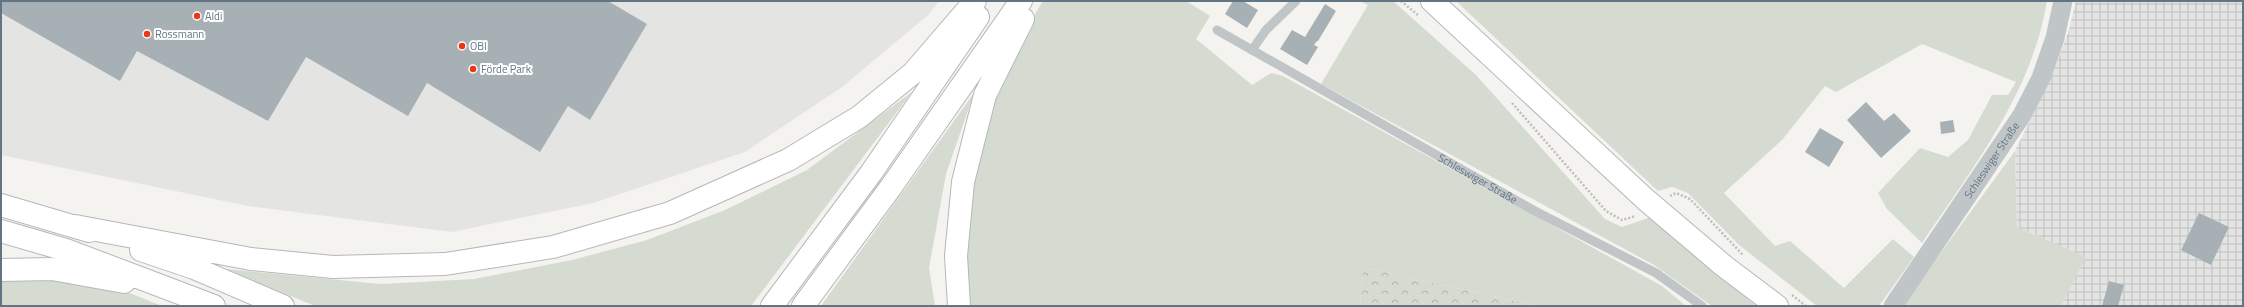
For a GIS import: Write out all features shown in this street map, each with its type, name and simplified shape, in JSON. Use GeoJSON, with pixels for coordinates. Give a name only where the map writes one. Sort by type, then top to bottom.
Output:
{"type":"FeatureCollection","features":[{"type":"Feature","properties":{"kind":"main road"},"geometry":{"type":"LineString","coordinates":[[75,226],[251,259],[333,267],[445,264],[553,247],[670,213],[788,160],[859,117],[913,73],[975,1]]}},
{"type":"Feature","properties":{"kind":"main road"},"geometry":{"type":"LineString","coordinates":[[772,306],[871,173],[989,1]]}},
{"type":"Feature","properties":{"kind":"main road"},"geometry":{"type":"LineString","coordinates":[[803,306],[891,187],[1021,1]]}},
{"type":"Feature","properties":{"kind":"main road"},"geometry":{"type":"LineString","coordinates":[[958,306],[956,256],[963,182],[985,95],[1033,1]]}},
{"type":"Feature","properties":{"kind":"main road"},"geometry":{"type":"LineString","coordinates":[[1426,9],[1724,266],[1783,299]]}},
{"type":"Feature","properties":{"kind":"main road"},"geometry":{"type":"LineString","coordinates":[[1,205],[75,226],[194,268],[282,306]]}},
{"type":"Feature","properties":{"kind":"main road"},"geometry":{"type":"LineString","coordinates":[[1,231],[66,250],[214,306]]}},
{"type":"Feature","properties":{"kind":"main road"},"geometry":{"type":"LineString","coordinates":[[1,270],[52,269],[180,292]]}},
{"type":"Feature","properties":{"kind":"street","name":"Schleswiger Straße"},"geometry":{"type":"LineString","coordinates":[[1893,306],[2022,115],[2041,78],[2055,38],[2063,1]]}},
{"type":"Feature","properties":{"kind":"lane"},"geometry":{"type":"LineString","coordinates":[[1252,50],[1266,30],[1296,1]]}},
{"type":"Feature","properties":{"kind":"lane","name":"Schleswiger Straße"},"geometry":{"type":"LineString","coordinates":[[1217,30],[1533,210],[1656,273],[1702,306]]}},
{"type":"Feature","properties":{"kind":"path"},"geometry":{"type":"LineString","coordinates":[[1401,1],[1426,9]]}},
{"type":"Feature","properties":{"kind":"path"},"geometry":{"type":"LineString","coordinates":[[1507,97],[1606,212],[1622,220],[1630,219],[1642,212]]}},
{"type":"Feature","properties":{"kind":"path"},"geometry":{"type":"LineString","coordinates":[[1666,197],[1676,194],[1690,199],[1748,259]]}},
{"type":"Feature","properties":{"kind":"path"},"geometry":{"type":"LineString","coordinates":[[1783,299],[1806,306]]}},
{"type":"Feature","properties":{"kind":"shaded area"},"geometry":{"type":"Polygon","coordinates":[[[1,1],[939,1],[928,15],[842,87],[745,152],[593,203],[452,232],[248,206],[1,155],[1,1]]]}},
{"type":"Feature","properties":{"kind":"shaded area"},"geometry":{"type":"Polygon","coordinates":[[[2076,1],[2243,1],[2243,306],[2061,306],[2085,257],[2017,227],[2015,151],[2051,77],[2068,33],[2076,1]]]}},
{"type":"Feature","properties":{"kind":"green space"},"geometry":{"type":"Polygon","coordinates":[[[1043,1],[1186,1],[1210,16],[1196,39],[1252,85],[1271,73],[1283,76],[1662,286],[1686,306],[1537,306],[1363,267],[1360,306],[971,306],[967,260],[967,233],[970,202],[982,142],[990,112],[1013,55],[1027,27],[1043,1]]]}},
{"type":"Feature","properties":{"kind":"green space"},"geometry":{"type":"Polygon","coordinates":[[[1360,1],[1393,1],[1476,75],[1605,219],[1622,227],[1651,217],[1756,306],[1712,306],[1654,265],[1321,84],[1368,5],[1360,1]]]}},
{"type":"Feature","properties":{"kind":"green space"},"geometry":{"type":"Polygon","coordinates":[[[1456,1],[2047,1],[2039,35],[2028,67],[2014,98],[1980,157],[1922,243],[1887,209],[1878,193],[1920,148],[1948,157],[1968,140],[1992,95],[2008,95],[2016,82],[1922,44],[1836,92],[1825,86],[1782,140],[1724,193],[1775,246],[1790,241],[1844,288],[1893,239],[1914,257],[1879,306],[1817,306],[1739,245],[1688,193],[1672,187],[1658,191],[1456,1]]]}},
{"type":"Feature","properties":{"kind":"green space"},"geometry":{"type":"Polygon","coordinates":[[[912,92],[751,306],[315,306],[226,269],[381,284],[474,279],[572,260],[647,240],[725,210],[807,170],[912,92]]]}},
{"type":"Feature","properties":{"kind":"green space"},"geometry":{"type":"Polygon","coordinates":[[[974,93],[946,174],[929,268],[935,306],[821,306],[974,93]]]}},
{"type":"Feature","properties":{"kind":"green space"},"geometry":{"type":"Polygon","coordinates":[[[2015,151],[2017,227],[2086,257],[2061,306],[1902,306],[2015,151]]]}},
{"type":"Feature","properties":{"kind":"green space"},"geometry":{"type":"Polygon","coordinates":[[[1363,267],[1537,306],[1360,306],[1363,267]]]}},
{"type":"Feature","properties":{"kind":"green space"},"geometry":{"type":"Polygon","coordinates":[[[1,276],[68,279],[130,293],[162,306],[1,306],[1,276]]]}},
{"type":"Feature","properties":{"kind":"building","name":"Förde Park"},"geometry":{"type":"Polygon","coordinates":[[[1,1],[608,1],[647,24],[590,120],[568,106],[540,152],[427,83],[408,116],[306,57],[268,121],[137,51],[120,81],[1,13],[1,1]]]}},
{"type":"Feature","properties":{"kind":"building"},"geometry":{"type":"Polygon","coordinates":[[[1233,1],[1243,1],[1258,10],[1247,28],[1225,14],[1233,1]]]}},
{"type":"Feature","properties":{"kind":"building"},"geometry":{"type":"Polygon","coordinates":[[[1325,4],[1336,11],[1314,45],[1318,47],[1307,65],[1280,49],[1292,30],[1305,37],[1325,4]]]}},
{"type":"Feature","properties":{"kind":"building"},"geometry":{"type":"Polygon","coordinates":[[[1866,102],[1884,121],[1894,113],[1911,131],[1881,158],[1847,120],[1866,102]]]}},
{"type":"Feature","properties":{"kind":"building"},"geometry":{"type":"Polygon","coordinates":[[[1953,120],[1955,132],[1941,134],[1940,122],[1953,120]]]}},
{"type":"Feature","properties":{"kind":"building"},"geometry":{"type":"Polygon","coordinates":[[[1820,128],[1844,142],[1829,167],[1805,152],[1820,128]]]}},
{"type":"Feature","properties":{"kind":"building"},"geometry":{"type":"Polygon","coordinates":[[[2199,213],[2229,227],[2211,265],[2181,250],[2199,213]]]}},
{"type":"Feature","properties":{"kind":"building"},"geometry":{"type":"Polygon","coordinates":[[[2109,281],[2124,285],[2118,306],[2102,306],[2109,281]]]}},
{"type":"Feature","properties":{"kind":"place","name":"Aldi"},"geometry":{"type":"Point","coordinates":[197,16]}},
{"type":"Feature","properties":{"kind":"place","name":"Rossmann"},"geometry":{"type":"Point","coordinates":[147,34]}},
{"type":"Feature","properties":{"kind":"place","name":"OBI"},"geometry":{"type":"Point","coordinates":[462,46]}},
{"type":"Feature","properties":{"kind":"place","name":"Förde Park"},"geometry":{"type":"Point","coordinates":[473,69]}}]}
